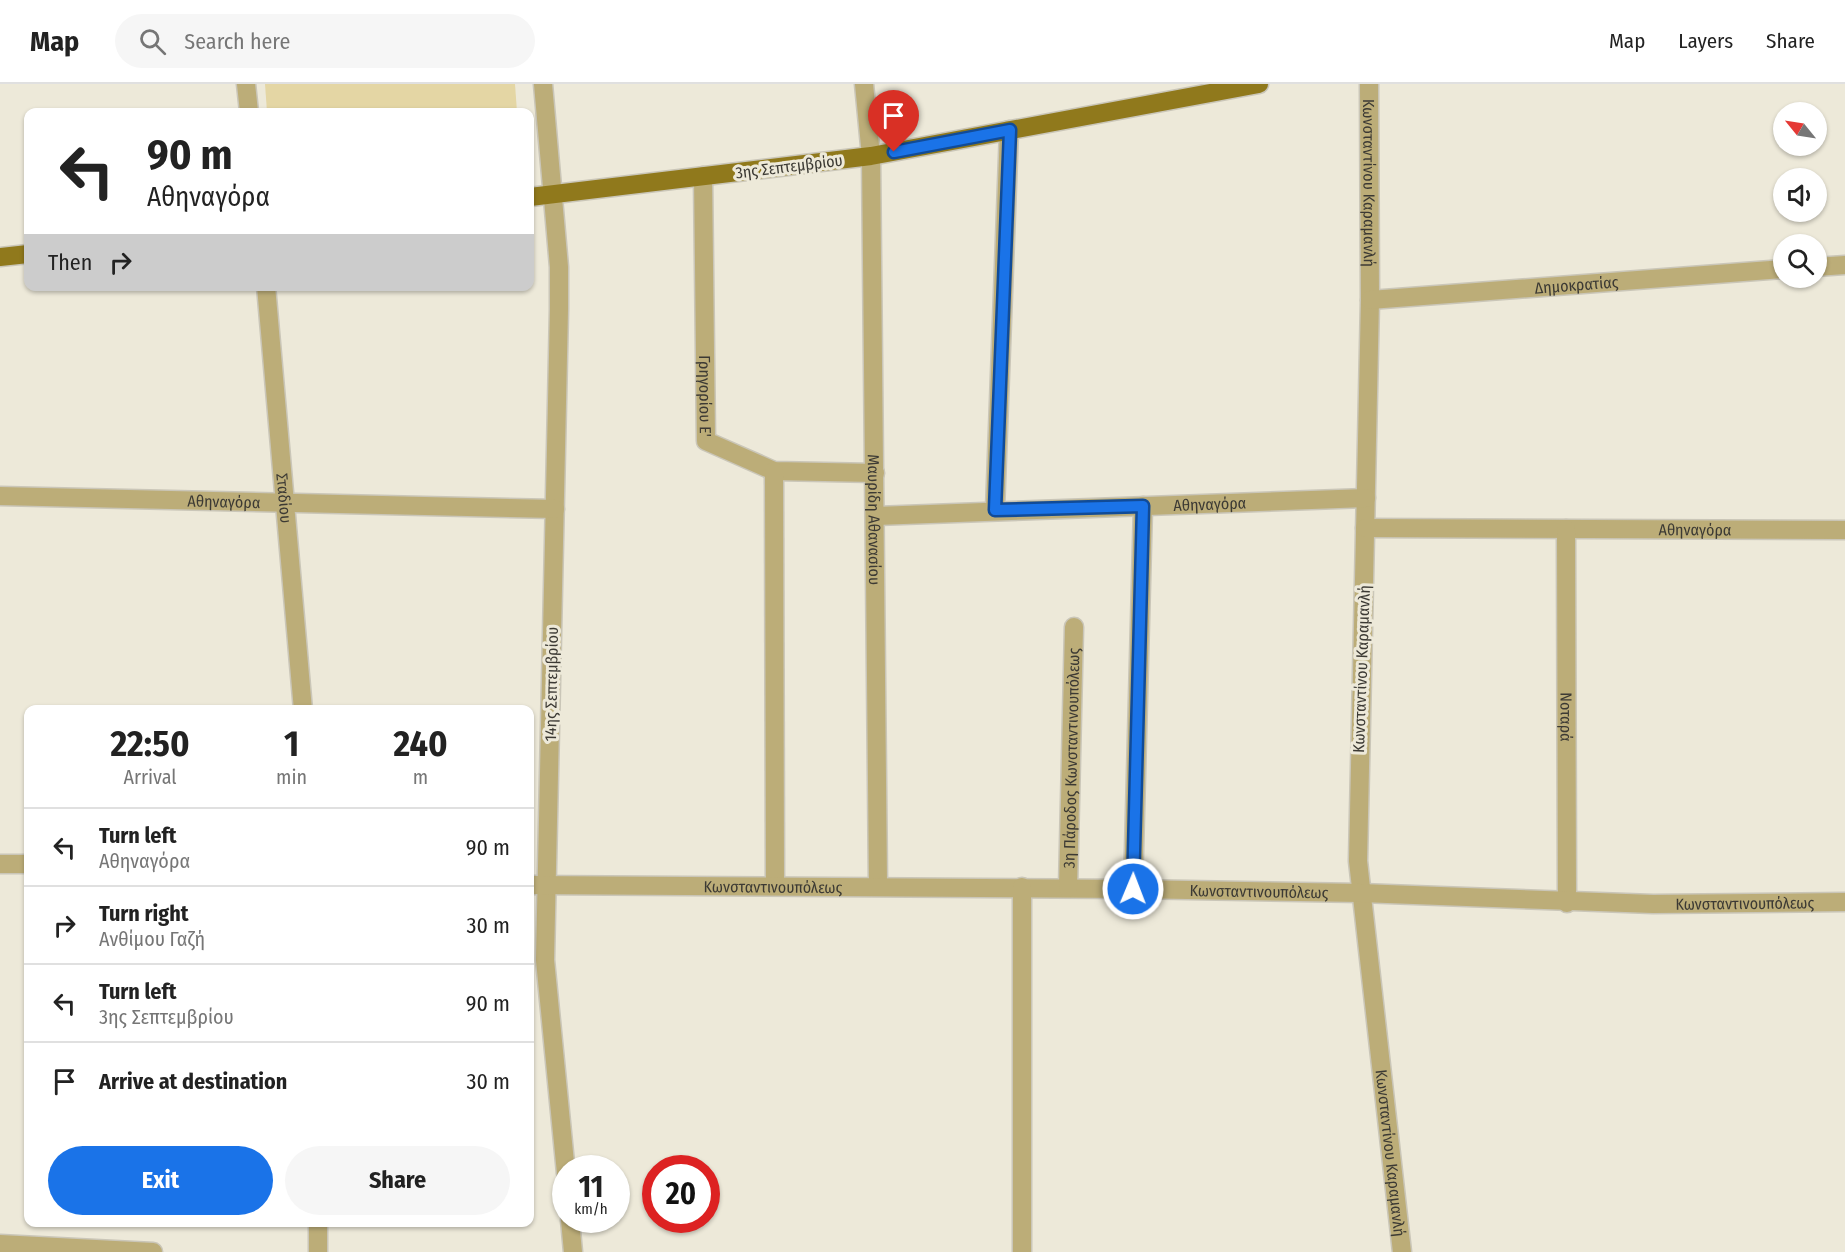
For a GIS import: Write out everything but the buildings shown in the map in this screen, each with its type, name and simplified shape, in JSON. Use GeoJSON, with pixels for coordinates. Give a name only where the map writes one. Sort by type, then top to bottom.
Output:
{"type":"FeatureCollection","features":[{"type":"Feature","properties":{"kind":"main road","name":"3ης Σεπτεμβρίου"},"geometry":{"type":"LineString","coordinates":[[534,197],[871,156],[1259,84]]}},
{"type":"Feature","properties":{"kind":"main road"},"geometry":{"type":"LineString","coordinates":[[0,257],[24,254]]}},
{"type":"Feature","properties":{"kind":"street"},"geometry":{"type":"LineString","coordinates":[[246,84],[249,108]]}},
{"type":"Feature","properties":{"kind":"street","name":"14ης Σεπτεμβρίου"},"geometry":{"type":"LineString","coordinates":[[543,84],[559,278],[555,509],[538,885],[564,1155]]}},
{"type":"Feature","properties":{"kind":"street","name":"Μαυρίδη Αθανασίου"},"geometry":{"type":"LineString","coordinates":[[864,84],[871,156],[878,885]]}},
{"type":"Feature","properties":{"kind":"street","name":"Κωνσταντίνου Καραμανλή"},"geometry":{"type":"LineString","coordinates":[[1369,84],[1370,300],[1358,797],[1361,893],[1402,1252]]}},
{"type":"Feature","properties":{"kind":"street"},"geometry":{"type":"LineString","coordinates":[[995,510],[1010,130]]}},
{"type":"Feature","properties":{"kind":"street","name":"Γρηγορίου Ε'"},"geometry":{"type":"LineString","coordinates":[[703,176],[706,441],[774,471],[875,472]]}},
{"type":"Feature","properties":{"kind":"street"},"geometry":{"type":"LineString","coordinates":[[1827,266],[1845,265]]}},
{"type":"Feature","properties":{"kind":"street","name":"Δημοκρατίας"},"geometry":{"type":"LineString","coordinates":[[1370,300],[1773,270]]}},
{"type":"Feature","properties":{"kind":"street","name":"Σταδίου"},"geometry":{"type":"LineString","coordinates":[[266,291],[303,705]]}},
{"type":"Feature","properties":{"kind":"street"},"geometry":{"type":"LineString","coordinates":[[774,471],[775,886]]}},
{"type":"Feature","properties":{"kind":"street","name":"Αθηναγόρα"},"geometry":{"type":"LineString","coordinates":[[0,496],[555,509]]}},
{"type":"Feature","properties":{"kind":"street","name":"Αθηναγόρα"},"geometry":{"type":"LineString","coordinates":[[876,516],[1366,498]]}},
{"type":"Feature","properties":{"kind":"street"},"geometry":{"type":"LineString","coordinates":[[1133,889],[1143,506]]}},
{"type":"Feature","properties":{"kind":"street","name":"Αθηναγόρα"},"geometry":{"type":"LineString","coordinates":[[1365,528],[1845,530]]}},
{"type":"Feature","properties":{"kind":"street","name":"Νοταρά"},"geometry":{"type":"LineString","coordinates":[[1566,529],[1567,903]]}},
{"type":"Feature","properties":{"kind":"street","name":"3η Πάροδος Κωνσταντινουπόλεως"},"geometry":{"type":"LineString","coordinates":[[1068,888],[1074,627]]}},
{"type":"Feature","properties":{"kind":"street"},"geometry":{"type":"LineString","coordinates":[[0,864],[24,864]]}},
{"type":"Feature","properties":{"kind":"street","name":"Κωνσταντινουπόλεως"},"geometry":{"type":"LineString","coordinates":[[538,885],[1022,887],[1361,893],[1567,903],[1845,902]]}},
{"type":"Feature","properties":{"kind":"street"},"geometry":{"type":"LineString","coordinates":[[1022,887],[1022,1252]]}},
{"type":"Feature","properties":{"kind":"street"},"geometry":{"type":"LineString","coordinates":[[318,1227],[318,1252]]}},
{"type":"Feature","properties":{"kind":"street"},"geometry":{"type":"LineString","coordinates":[[571,1233],[573,1252]]}},
{"type":"Feature","properties":{"kind":"street"},"geometry":{"type":"LineString","coordinates":[[0,1244],[153,1252]]}},
{"type":"Feature","properties":{"kind":"shaded area"},"geometry":{"type":"Polygon","coordinates":[[[265,84],[515,84],[517,108],[267,108],[265,84]]]}},
{"type":"Feature","properties":{"kind":"route"},"geometry":{"type":"LineString","coordinates":[[894,152],[1010,130],[995,510],[1143,506],[1133,889]]}}]}
